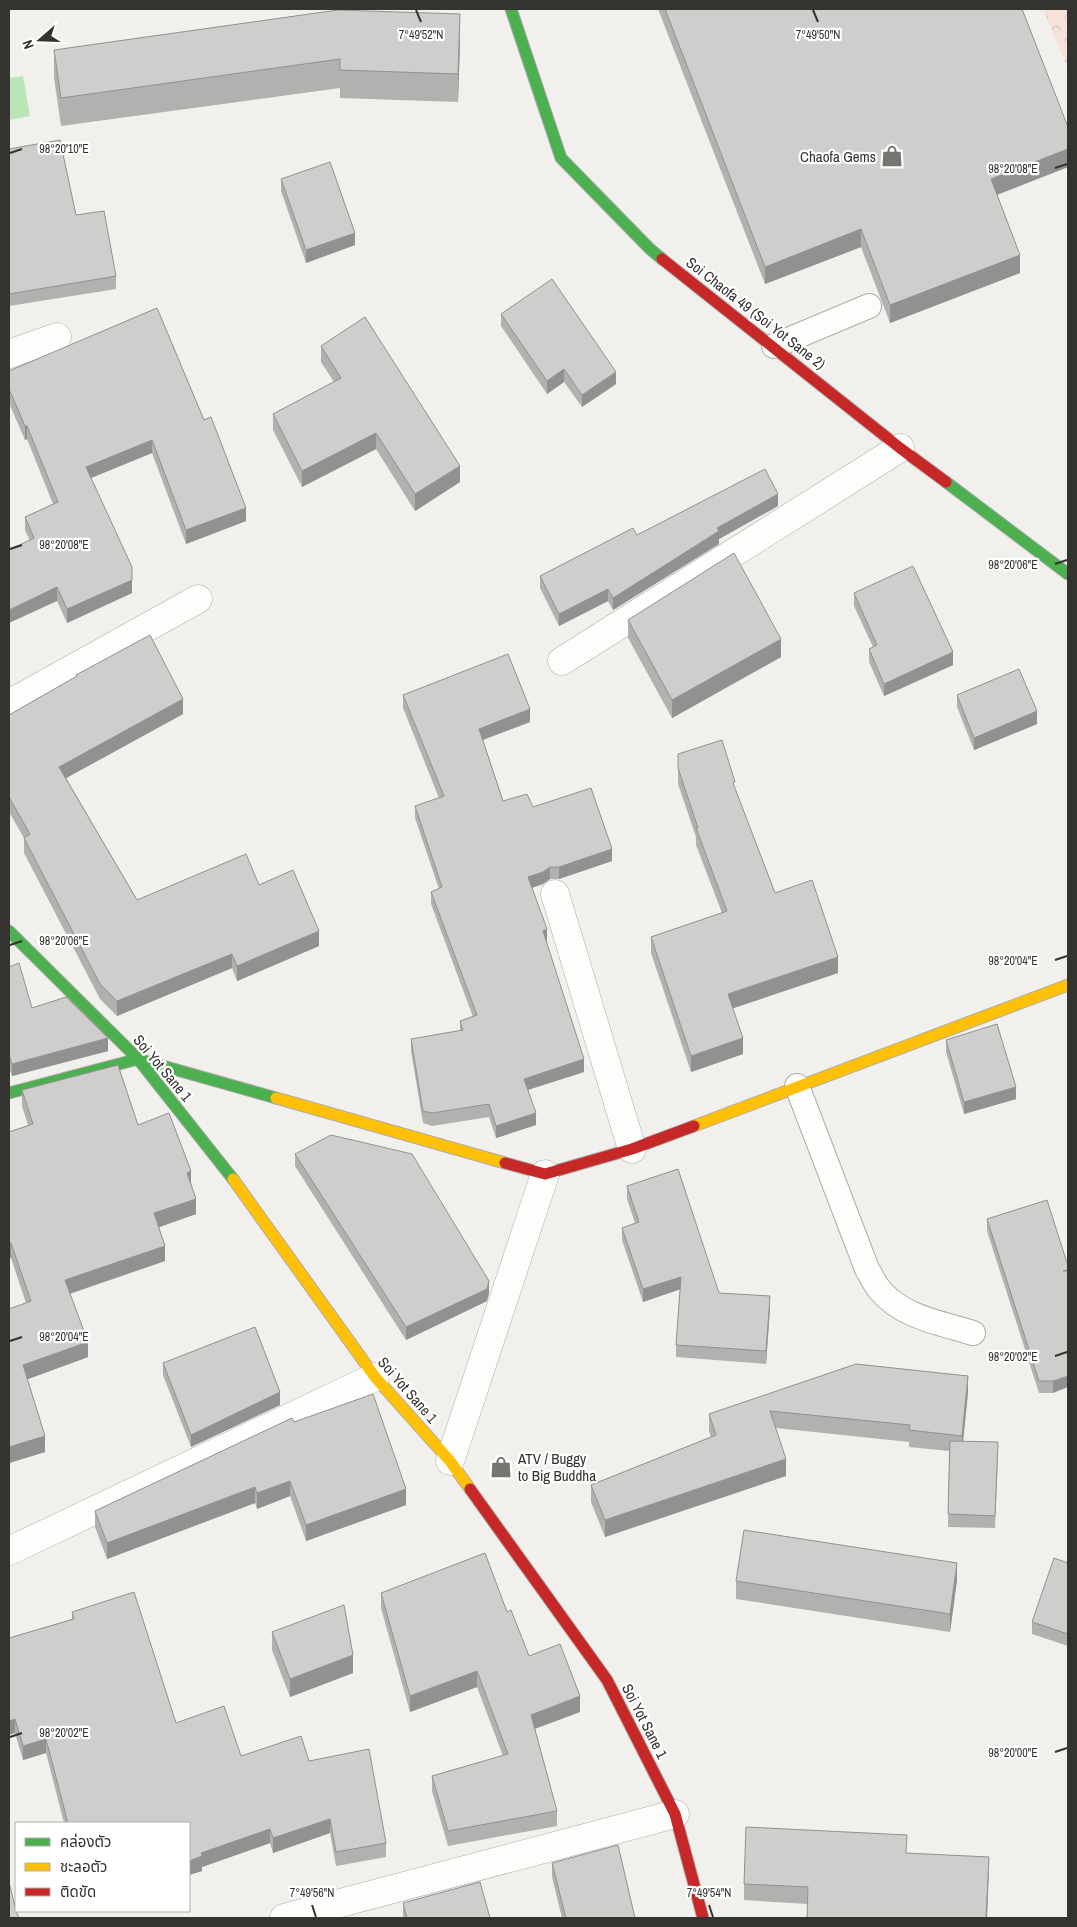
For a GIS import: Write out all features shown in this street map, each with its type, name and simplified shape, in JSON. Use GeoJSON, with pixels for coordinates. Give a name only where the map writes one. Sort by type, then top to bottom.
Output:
{"type":"FeatureCollection","features":[{"type":"Feature","properties":{"kind":"street","name":"Soi Chaofa 49 (Soi Yot Sane 2)"},"geometry":{"type":"LineString","coordinates":[[511,9],[561,158],[650,249],[900,448],[1068,574]]}},
{"type":"Feature","properties":{"kind":"street"},"geometry":{"type":"LineString","coordinates":[[9,354],[57,337]]}},
{"type":"Feature","properties":{"kind":"street"},"geometry":{"type":"LineString","coordinates":[[562,661],[900,448]]}},
{"type":"Feature","properties":{"kind":"street"},"geometry":{"type":"LineString","coordinates":[[9,704],[198,599]]}},
{"type":"Feature","properties":{"kind":"street"},"geometry":{"type":"LineString","coordinates":[[555,894],[632,1149]]}},
{"type":"Feature","properties":{"kind":"street","name":"Soi Yot Sane 1"},"geometry":{"type":"LineString","coordinates":[[9,931],[138,1058],[239,1187],[375,1377],[450,1460],[607,1680],[676,1814],[703,1918]]}},
{"type":"Feature","properties":{"kind":"street"},"geometry":{"type":"LineString","coordinates":[[9,1093],[138,1058],[545,1174],[632,1149],[1068,985]]}},
{"type":"Feature","properties":{"kind":"street"},"geometry":{"type":"LineString","coordinates":[[450,1460],[545,1174]]}},
{"type":"Feature","properties":{"kind":"street"},"geometry":{"type":"LineString","coordinates":[[9,1551],[375,1377]]}},
{"type":"Feature","properties":{"kind":"street"},"geometry":{"type":"LineString","coordinates":[[284,1918],[676,1814]]}},
{"type":"Feature","properties":{"kind":"lane"},"geometry":{"type":"LineString","coordinates":[[774,346],[869,306]]}},
{"type":"Feature","properties":{"kind":"lane"},"geometry":{"type":"LineString","coordinates":[[797,1086],[867,1269],[877,1288],[889,1300],[906,1312],[973,1334]]}},
{"type":"Feature","properties":{"kind":"green space"},"geometry":{"type":"Polygon","coordinates":[[[1043,9],[1068,9],[1068,69],[1043,9]]]}},
{"type":"Feature","properties":{"kind":"shaded area"},"geometry":{"type":"Polygon","coordinates":[[[23,76],[30,116],[9,120],[9,78],[23,76]]]}},
{"type":"Feature","properties":{"kind":"building","name":"Chaofa Gems"},"geometry":{"type":"Polygon","coordinates":[[[665,9],[1022,9],[1068,127],[1068,149],[991,179],[1020,255],[890,305],[861,229],[765,267],[665,9]]]}},
{"type":"Feature","properties":{"kind":"building"},"geometry":{"type":"Polygon","coordinates":[[[338,10],[460,14],[458,74],[340,70],[340,59],[61,98],[54,50],[338,10]]]}},
{"type":"Feature","properties":{"kind":"building"},"geometry":{"type":"Polygon","coordinates":[[[60,140],[76,215],[104,211],[116,276],[9,294],[9,149],[60,140]]]}},
{"type":"Feature","properties":{"kind":"building"},"geometry":{"type":"Polygon","coordinates":[[[330,162],[355,233],[306,250],[281,179],[330,162]]]}},
{"type":"Feature","properties":{"kind":"building"},"geometry":{"type":"Polygon","coordinates":[[[552,279],[616,372],[582,395],[564,369],[547,381],[501,314],[552,279]]]}},
{"type":"Feature","properties":{"kind":"building"},"geometry":{"type":"Polygon","coordinates":[[[157,308],[204,420],[211,417],[246,508],[186,530],[152,440],[86,467],[132,567],[132,580],[67,609],[57,587],[9,610],[9,550],[34,538],[25,517],[58,502],[27,426],[25,426],[9,389],[9,371],[157,308]]]}},
{"type":"Feature","properties":{"kind":"building"},"geometry":{"type":"Polygon","coordinates":[[[365,317],[460,466],[415,494],[376,433],[302,471],[273,414],[341,378],[321,346],[365,317]]]}},
{"type":"Feature","properties":{"kind":"building"},"geometry":{"type":"Polygon","coordinates":[[[765,469],[778,494],[717,528],[719,531],[613,598],[608,589],[559,614],[540,576],[633,528],[637,535],[765,469]]]}},
{"type":"Feature","properties":{"kind":"building"},"geometry":{"type":"Polygon","coordinates":[[[734,553],[781,639],[672,700],[628,620],[734,553]]]}},
{"type":"Feature","properties":{"kind":"building"},"geometry":{"type":"Polygon","coordinates":[[[913,566],[953,652],[884,684],[869,649],[877,645],[854,593],[913,566]]]}},
{"type":"Feature","properties":{"kind":"building"},"geometry":{"type":"Polygon","coordinates":[[[150,635],[183,699],[59,767],[137,900],[246,854],[259,885],[293,870],[319,931],[237,966],[232,954],[117,1001],[100,984],[24,838],[30,834],[9,797],[9,715],[76,675],[150,635]]]}},
{"type":"Feature","properties":{"kind":"building"},"geometry":{"type":"Polygon","coordinates":[[[508,654],[530,709],[479,729],[503,801],[527,794],[533,807],[591,788],[612,849],[559,867],[550,867],[543,872],[528,877],[547,929],[543,931],[584,1059],[524,1079],[536,1113],[496,1126],[489,1104],[432,1113],[423,1111],[411,1039],[463,1030],[460,1021],[477,1015],[431,892],[442,887],[415,806],[444,796],[403,695],[508,654]]]}},
{"type":"Feature","properties":{"kind":"building"},"geometry":{"type":"Polygon","coordinates":[[[1019,669],[1037,711],[974,738],[957,695],[1019,669]]]}},
{"type":"Feature","properties":{"kind":"building"},"geometry":{"type":"Polygon","coordinates":[[[722,740],[735,782],[733,783],[775,893],[812,880],[838,957],[728,994],[743,1038],[691,1056],[651,937],[727,911],[696,828],[698,828],[678,768],[678,754],[722,740]]]}},
{"type":"Feature","properties":{"kind":"building"},"geometry":{"type":"Polygon","coordinates":[[[19,963],[32,1008],[66,997],[108,1038],[12,1064],[9,1055],[9,967],[19,963]]]}},
{"type":"Feature","properties":{"kind":"building"},"geometry":{"type":"Polygon","coordinates":[[[997,1024],[1016,1087],[964,1102],[946,1040],[997,1024]]]}},
{"type":"Feature","properties":{"kind":"building"},"geometry":{"type":"Polygon","coordinates":[[[118,1065],[138,1125],[169,1113],[191,1171],[187,1173],[196,1199],[154,1213],[165,1246],[65,1280],[88,1342],[23,1365],[45,1436],[9,1447],[9,1309],[31,1301],[11,1243],[9,1243],[9,1132],[33,1124],[22,1090],[118,1065]]]}},
{"type":"Feature","properties":{"kind":"building"},"geometry":{"type":"Polygon","coordinates":[[[331,1135],[412,1154],[489,1281],[487,1289],[406,1327],[295,1154],[331,1135]]]}},
{"type":"Feature","properties":{"kind":"building"},"geometry":{"type":"Polygon","coordinates":[[[678,1169],[719,1293],[770,1296],[766,1351],[676,1345],[681,1277],[643,1289],[622,1228],[639,1222],[627,1186],[678,1169]]]}},
{"type":"Feature","properties":{"kind":"building"},"geometry":{"type":"Polygon","coordinates":[[[1047,1200],[1068,1266],[1068,1270],[1063,1271],[1068,1271],[1068,1376],[1053,1381],[1039,1381],[987,1219],[1047,1200]]]}},
{"type":"Feature","properties":{"kind":"building"},"geometry":{"type":"Polygon","coordinates":[[[255,1327],[280,1392],[191,1435],[163,1363],[255,1327]]]}},
{"type":"Feature","properties":{"kind":"building"},"geometry":{"type":"Polygon","coordinates":[[[856,1364],[968,1376],[962,1436],[909,1430],[910,1425],[770,1411],[786,1459],[605,1520],[591,1485],[716,1435],[709,1414],[856,1364]]]}},
{"type":"Feature","properties":{"kind":"building"},"geometry":{"type":"Polygon","coordinates":[[[373,1394],[406,1489],[306,1525],[290,1481],[257,1493],[255,1487],[107,1543],[95,1511],[292,1418],[294,1422],[373,1394]]]}},
{"type":"Feature","properties":{"kind":"building"},"geometry":{"type":"Polygon","coordinates":[[[950,1441],[998,1442],[995,1516],[948,1514],[950,1441]]]}},
{"type":"Feature","properties":{"kind":"building"},"geometry":{"type":"Polygon","coordinates":[[[744,1530],[957,1563],[950,1614],[736,1581],[744,1530]]]}},
{"type":"Feature","properties":{"kind":"building"},"geometry":{"type":"Polygon","coordinates":[[[485,1553],[507,1612],[511,1610],[529,1656],[560,1644],[580,1696],[531,1715],[557,1811],[448,1831],[432,1776],[508,1754],[477,1671],[410,1696],[381,1593],[485,1553]]]}},
{"type":"Feature","properties":{"kind":"building"},"geometry":{"type":"Polygon","coordinates":[[[1054,1558],[1068,1563],[1068,1634],[1032,1622],[1054,1558]]]}},
{"type":"Feature","properties":{"kind":"building"},"geometry":{"type":"Polygon","coordinates":[[[134,1592],[176,1723],[224,1706],[241,1756],[301,1736],[309,1761],[369,1749],[386,1843],[336,1852],[330,1819],[273,1838],[270,1829],[201,1853],[202,1856],[190,1861],[190,1822],[68,1822],[46,1739],[23,1746],[15,1719],[9,1721],[9,1638],[74,1619],[72,1612],[134,1592]]]}},
{"type":"Feature","properties":{"kind":"building"},"geometry":{"type":"Polygon","coordinates":[[[344,1605],[353,1655],[290,1679],[272,1632],[344,1605]]]}},
{"type":"Feature","properties":{"kind":"building"},"geometry":{"type":"Polygon","coordinates":[[[746,1827],[907,1835],[906,1853],[989,1857],[986,1918],[807,1918],[808,1887],[744,1884],[746,1827]]]}},
{"type":"Feature","properties":{"kind":"building"},"geometry":{"type":"Polygon","coordinates":[[[618,1845],[635,1918],[566,1918],[552,1863],[618,1845]]]}},
{"type":"Feature","properties":{"kind":"building"},"geometry":{"type":"Polygon","coordinates":[[[9,1882],[15,1912],[19,1918],[9,1918],[9,1882]]]}},
{"type":"Feature","properties":{"kind":"building"},"geometry":{"type":"Polygon","coordinates":[[[480,1882],[490,1918],[407,1918],[403,1903],[480,1882]]]}},
{"type":"Feature","properties":{"kind":"traffic: fast"},"geometry":{"type":"LineString","coordinates":[[511,9],[561,158],[662,259]]}},
{"type":"Feature","properties":{"kind":"traffic: fast"},"geometry":{"type":"LineString","coordinates":[[946,482],[1068,574]]}},
{"type":"Feature","properties":{"kind":"traffic: fast"},"geometry":{"type":"LineString","coordinates":[[9,931],[138,1059],[233,1179]]}},
{"type":"Feature","properties":{"kind":"traffic: fast"},"geometry":{"type":"LineString","coordinates":[[9,1093],[138,1059],[276,1098]]}},
{"type":"Feature","properties":{"kind":"traffic: slow"},"geometry":{"type":"LineString","coordinates":[[694,1126],[1068,985]]}},
{"type":"Feature","properties":{"kind":"traffic: slow"},"geometry":{"type":"LineString","coordinates":[[276,1098],[505,1163]]}},
{"type":"Feature","properties":{"kind":"traffic: slow"},"geometry":{"type":"LineString","coordinates":[[233,1179],[375,1377],[450,1461],[470,1489]]}},
{"type":"Feature","properties":{"kind":"traffic: jam"},"geometry":{"type":"LineString","coordinates":[[662,259],[900,448],[946,482]]}},
{"type":"Feature","properties":{"kind":"traffic: jam"},"geometry":{"type":"LineString","coordinates":[[505,1163],[545,1174],[632,1149],[694,1126]]}},
{"type":"Feature","properties":{"kind":"traffic: jam"},"geometry":{"type":"LineString","coordinates":[[470,1489],[607,1680],[675,1814],[703,1918]]}},
{"type":"Feature","properties":{"kind":"place","name":"Chaofa Gems"},"geometry":{"type":"Point","coordinates":[892,156]}},
{"type":"Feature","properties":{"kind":"place","name":"ATV / Buggy to Big Buddha"},"geometry":{"type":"Point","coordinates":[501,1467]}}]}
